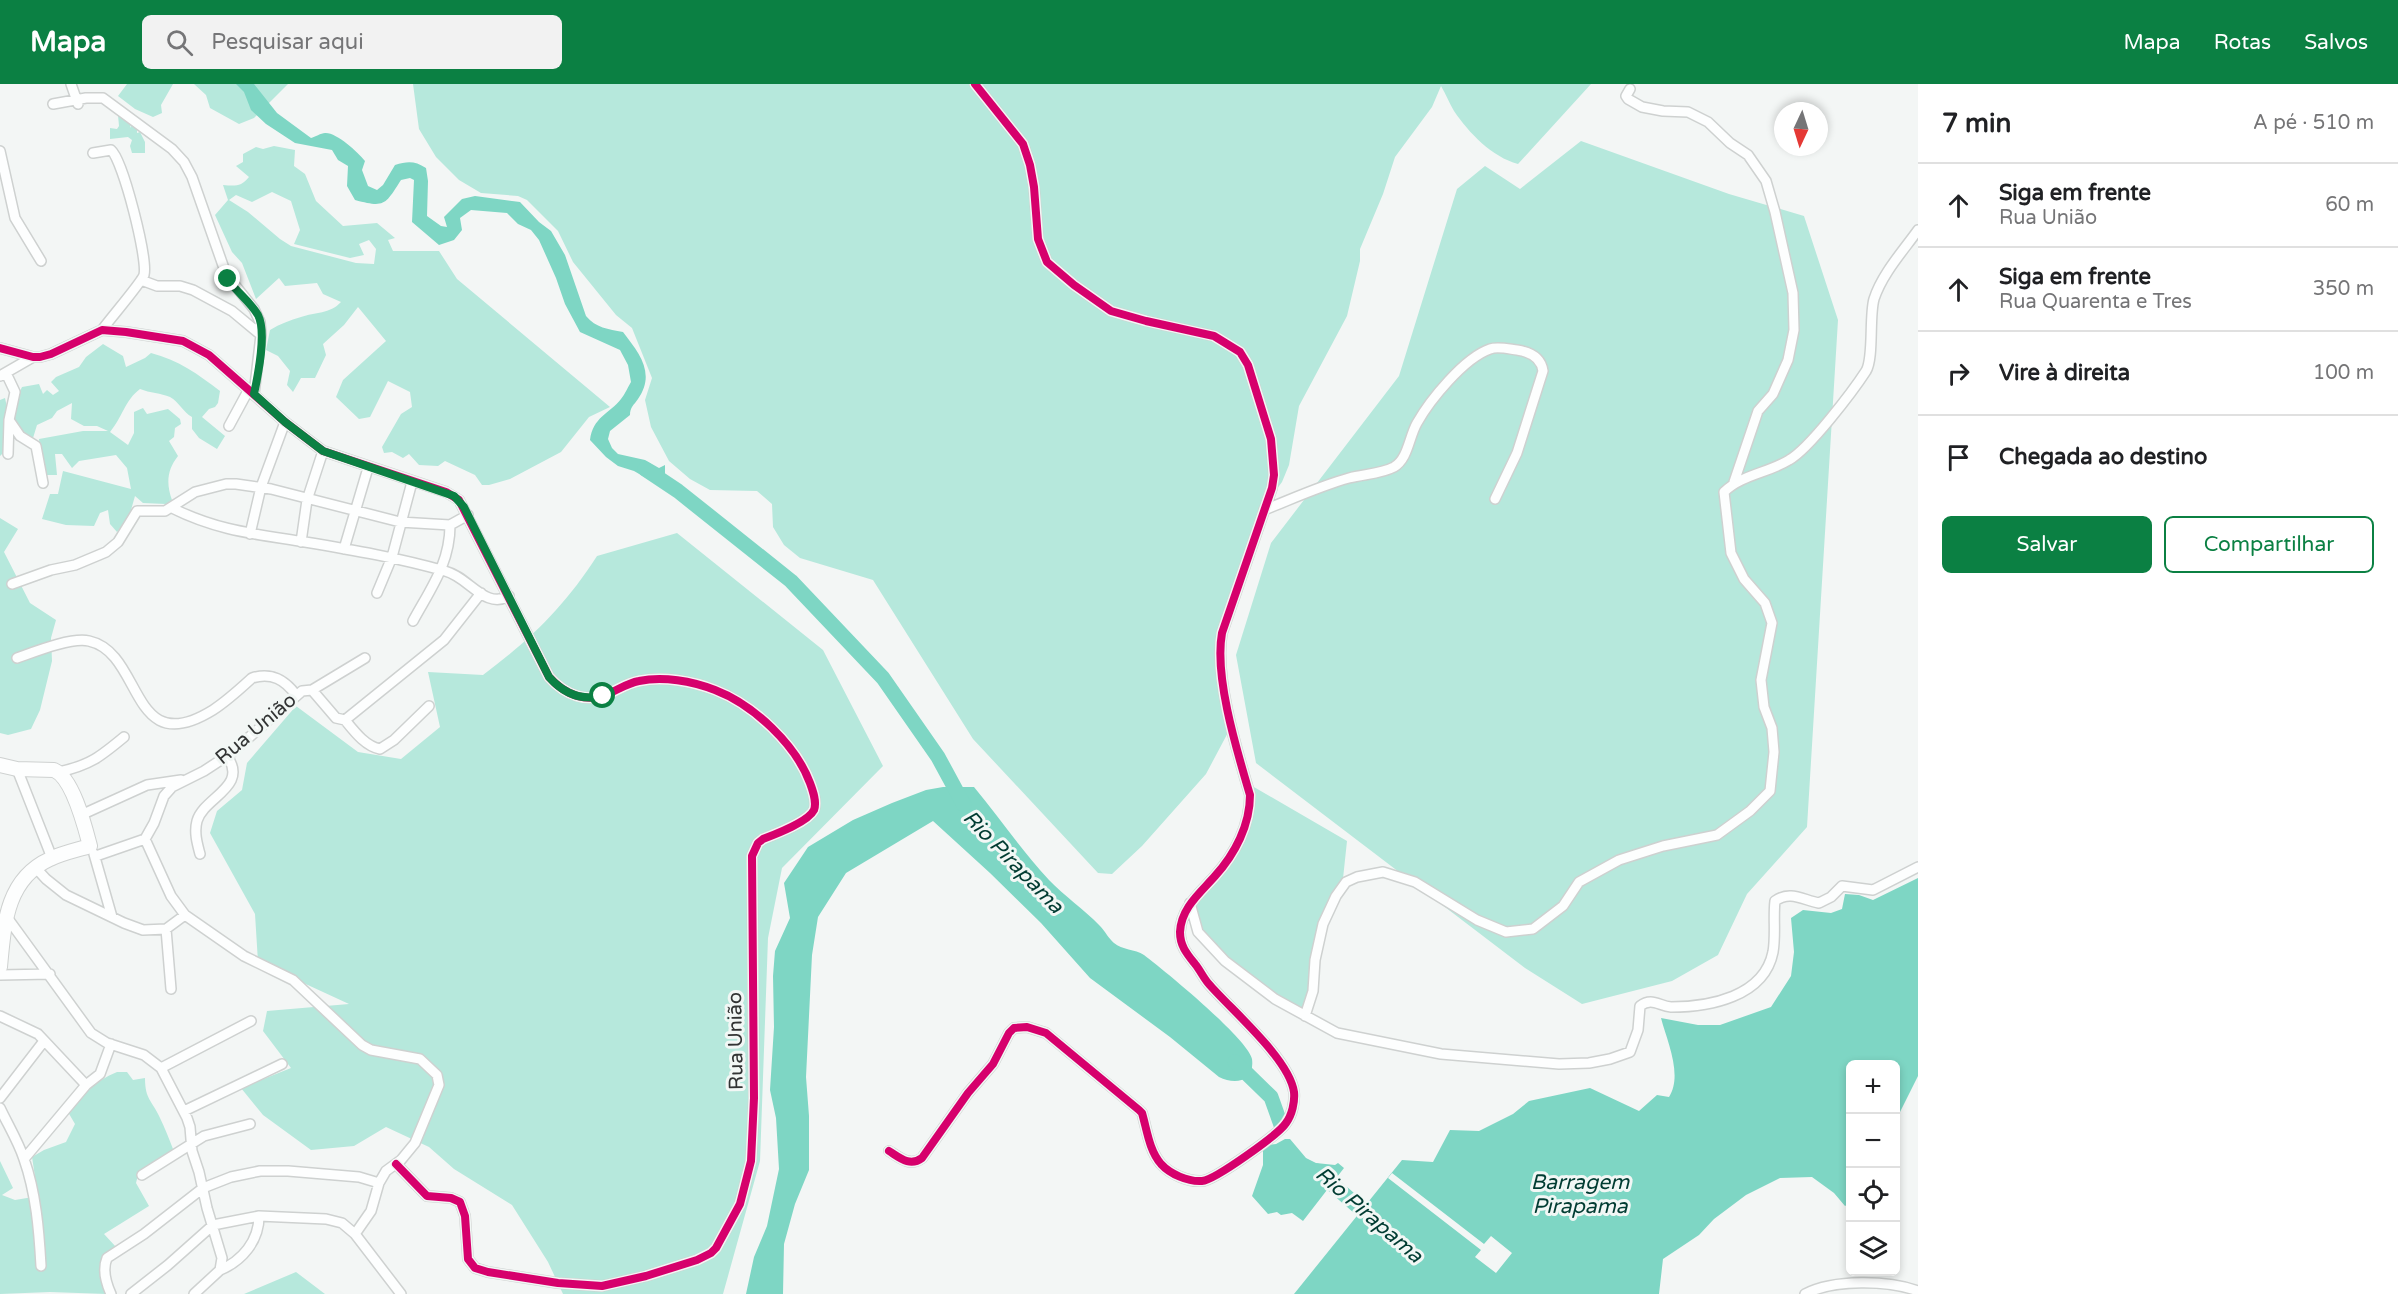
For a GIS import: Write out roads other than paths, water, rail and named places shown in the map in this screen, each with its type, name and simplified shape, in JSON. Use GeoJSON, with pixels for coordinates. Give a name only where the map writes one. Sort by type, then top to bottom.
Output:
{"type":"FeatureCollection","features":[{"type":"Feature","properties":{"kind":"street"},"geometry":{"type":"LineString","coordinates":[[71,84],[77,102]]}},
{"type":"Feature","properties":{"kind":"street"},"geometry":{"type":"LineString","coordinates":[[889,1151],[909,1162],[915,1163],[922,1158],[968,1093],[993,1064],[1009,1033],[1014,1028],[1021,1027],[1046,1033],[1139,1110],[1161,1164],[1186,1179],[1201,1182],[1230,1168],[1286,1124],[1292,1109],[1292,1087],[1269,1049],[1207,982],[1182,945],[1180,932],[1182,917],[1190,903],[1225,864],[1236,846],[1248,817],[1250,795],[1224,694],[1219,648],[1222,633],[1272,488],[1274,459],[1267,424],[1251,374],[1240,352],[1214,336],[1111,311],[1074,285],[1047,262],[1038,238],[1034,187],[1023,144],[975,84]]}},
{"type":"Feature","properties":{"kind":"street"},"geometry":{"type":"LineString","coordinates":[[1305,1016],[1313,991],[1315,960],[1323,924],[1336,896],[1346,882],[1357,877],[1383,872],[1415,882],[1477,920],[1506,932],[1533,929],[1563,906],[1579,882],[1619,860],[1663,846],[1717,835],[1750,811],[1770,791],[1774,752],[1772,728],[1764,707],[1761,681],[1772,623],[1765,603],[1744,579],[1731,553],[1724,492],[1734,482],[1758,411],[1773,394],[1788,360],[1794,330],[1792,293],[1766,181],[1748,155],[1730,143],[1708,122],[1688,112],[1663,111],[1635,104],[1626,96],[1630,89]]}},
{"type":"Feature","properties":{"kind":"street"},"geometry":{"type":"LineString","coordinates":[[53,104],[99,97],[110,102],[172,149],[184,162],[192,177],[226,274],[258,316],[261,334],[251,392],[229,426]]}},
{"type":"Feature","properties":{"kind":"street"},"geometry":{"type":"LineString","coordinates":[[8,454],[9,420],[15,392],[3,374],[33,357],[51,354],[102,330],[141,280],[144,268],[138,229],[123,171],[114,152],[108,150],[93,153]]}},
{"type":"Feature","properties":{"kind":"street"},"geometry":{"type":"LineString","coordinates":[[0,151],[15,218],[41,261]]}},
{"type":"Feature","properties":{"kind":"street"},"geometry":{"type":"LineString","coordinates":[[1734,482],[1764,472],[1791,459],[1822,427],[1868,369],[1874,300],[1881,284],[1918,230]]}},
{"type":"Feature","properties":{"kind":"street"},"geometry":{"type":"LineString","coordinates":[[141,280],[157,286],[180,286],[193,290],[232,311],[261,334]]}},
{"type":"Feature","properties":{"kind":"street"},"geometry":{"type":"LineString","coordinates":[[102,330],[177,340],[191,345],[209,356],[285,422],[323,451],[454,496],[464,507],[509,596],[496,601],[462,578],[392,557],[250,534],[208,524],[172,508]]}},
{"type":"Feature","properties":{"kind":"street"},"geometry":{"type":"LineString","coordinates":[[0,348],[33,357]]}},
{"type":"Feature","properties":{"kind":"street"},"geometry":{"type":"LineString","coordinates":[[1264,510],[1350,478],[1388,470],[1396,466],[1404,456],[1416,424],[1433,399],[1455,374],[1490,349],[1498,348],[1530,353],[1542,363],[1543,370],[1517,453],[1495,499]]}},
{"type":"Feature","properties":{"kind":"street"},"geometry":{"type":"LineString","coordinates":[[9,420],[20,436],[36,446],[43,483]]}},
{"type":"Feature","properties":{"kind":"street"},"geometry":{"type":"LineString","coordinates":[[250,534],[261,487],[285,422]]}},
{"type":"Feature","properties":{"kind":"street"},"geometry":{"type":"LineString","coordinates":[[302,542],[307,500],[323,451]]}},
{"type":"Feature","properties":{"kind":"street"},"geometry":{"type":"LineString","coordinates":[[344,549],[368,468]]}},
{"type":"Feature","properties":{"kind":"street"},"geometry":{"type":"LineString","coordinates":[[377,593],[392,557],[412,482]]}},
{"type":"Feature","properties":{"kind":"street"},"geometry":{"type":"LineString","coordinates":[[12,584],[51,570],[75,565],[106,552],[118,542],[137,511],[165,511],[189,496],[226,484],[261,487],[400,522],[450,525],[468,515]]}},
{"type":"Feature","properties":{"kind":"street"},"geometry":{"type":"LineString","coordinates":[[413,621],[441,570],[450,547],[450,525]]}},
{"type":"Feature","properties":{"kind":"street"},"geometry":{"type":"LineString","coordinates":[[345,720],[439,644],[481,593]]}},
{"type":"Feature","properties":{"kind":"street","name":"Rua União"},"geometry":{"type":"LineString","coordinates":[[396,1164],[427,1196],[451,1198],[460,1202],[465,1216],[468,1259],[475,1268],[582,1286],[621,1283],[705,1257],[721,1241],[745,1192],[751,1161],[754,1098],[752,856],[758,843],[804,820],[813,811],[815,800],[805,770],[789,744],[769,725],[735,700],[716,690],[696,684],[650,679],[632,682],[603,696],[586,698],[576,697],[557,686],[546,671],[509,596]]}},
{"type":"Feature","properties":{"kind":"street"},"geometry":{"type":"LineString","coordinates":[[17,658],[77,642],[95,643],[122,665],[146,711],[167,722],[191,720],[210,712],[252,678],[258,676],[275,677],[285,681],[296,695]]}},
{"type":"Feature","properties":{"kind":"street","name":"Rua União"},"geometry":{"type":"LineString","coordinates":[[145,839],[164,796],[172,787],[227,756],[296,695],[302,691],[312,690],[365,658]]}},
{"type":"Feature","properties":{"kind":"street"},"geometry":{"type":"LineString","coordinates":[[312,690],[336,718],[345,720],[360,738],[374,748],[380,749],[394,740],[429,706]]}},
{"type":"Feature","properties":{"kind":"street"},"geometry":{"type":"LineString","coordinates":[[59,772],[83,767],[102,756],[124,737]]}},
{"type":"Feature","properties":{"kind":"street"},"geometry":{"type":"LineString","coordinates":[[200,854],[196,840],[196,822],[233,777],[233,768],[227,756]]}},
{"type":"Feature","properties":{"kind":"street"},"geometry":{"type":"LineString","coordinates":[[0,765],[16,770],[54,770],[64,778],[81,815],[112,917]]}},
{"type":"Feature","properties":{"kind":"street"},"geometry":{"type":"LineString","coordinates":[[16,770],[52,858]]}},
{"type":"Feature","properties":{"kind":"street"},"geometry":{"type":"LineString","coordinates":[[81,815],[147,785],[183,780]]}},
{"type":"Feature","properties":{"kind":"street"},"geometry":{"type":"LineString","coordinates":[[0,967],[6,916],[20,881],[35,867],[52,858],[145,839],[171,896],[185,915],[244,956],[293,980],[362,1046],[380,1053],[413,1057],[424,1062],[433,1070],[439,1085],[419,1136],[406,1155],[386,1171],[379,1183],[371,1211],[355,1234]]}},
{"type":"Feature","properties":{"kind":"street"},"geometry":{"type":"LineString","coordinates":[[35,867],[66,895],[142,930],[166,929],[185,915]]}},
{"type":"Feature","properties":{"kind":"street"},"geometry":{"type":"LineString","coordinates":[[1190,903],[1198,932],[1224,961],[1254,984],[1336,1034],[1441,1054],[1559,1064],[1589,1063],[1611,1059],[1630,1052],[1638,1030],[1640,1006],[1646,1002],[1656,1002],[1665,1006],[1691,1005],[1731,997],[1746,990],[1768,966],[1772,953],[1775,900],[1791,894],[1819,903],[1831,897],[1842,886],[1873,890],[1918,867]]}},
{"type":"Feature","properties":{"kind":"street"},"geometry":{"type":"LineString","coordinates":[[6,916],[96,1038],[144,1055],[161,1068],[190,1127],[190,1145],[222,1258],[220,1270]]}},
{"type":"Feature","properties":{"kind":"street"},"geometry":{"type":"LineString","coordinates":[[166,929],[171,988]]}},
{"type":"Feature","properties":{"kind":"street"},"geometry":{"type":"LineString","coordinates":[[0,975],[50,974]]}},
{"type":"Feature","properties":{"kind":"street"},"geometry":{"type":"LineString","coordinates":[[0,1016],[38,1034],[86,1085]]}},
{"type":"Feature","properties":{"kind":"street"},"geometry":{"type":"LineString","coordinates":[[161,1068],[251,1021]]}},
{"type":"Feature","properties":{"kind":"street"},"geometry":{"type":"LineString","coordinates":[[0,1098],[44,1041]]}},
{"type":"Feature","properties":{"kind":"street"},"geometry":{"type":"LineString","coordinates":[[24,1159],[86,1085],[103,1070],[111,1044]]}},
{"type":"Feature","properties":{"kind":"street"},"geometry":{"type":"LineString","coordinates":[[184,1111],[282,1064]]}},
{"type":"Feature","properties":{"kind":"street"},"geometry":{"type":"LineString","coordinates":[[0,1108],[24,1159],[36,1215],[40,1266]]}},
{"type":"Feature","properties":{"kind":"street"},"geometry":{"type":"LineString","coordinates":[[142,1175],[204,1136],[250,1124]]}},
{"type":"Feature","properties":{"kind":"street"},"geometry":{"type":"LineString","coordinates":[[111,1294],[106,1279],[107,1258],[144,1234],[203,1188],[231,1177],[266,1171],[359,1178],[379,1183]]}},
{"type":"Feature","properties":{"kind":"street"},"geometry":{"type":"LineString","coordinates":[[194,1294],[220,1270],[235,1263],[250,1245],[257,1234],[259,1216]]}},
{"type":"Feature","properties":{"kind":"street"},"geometry":{"type":"LineString","coordinates":[[131,1294],[213,1225],[259,1216],[334,1220],[355,1234],[401,1294]]}},
{"type":"Feature","properties":{"kind":"street"},"geometry":{"type":"LineString","coordinates":[[1805,1294],[1827,1287],[1854,1283],[1893,1284],[1918,1291]]}},
{"type":"Feature","properties":{"kind":"water"},"geometry":{"type":"Polygon","coordinates":[[[236,84],[254,84],[277,113],[311,138],[323,133],[330,134],[346,143],[365,161],[362,170],[368,186],[377,190],[383,185],[395,165],[411,162],[426,168],[427,216],[441,226],[447,227],[444,217],[462,199],[475,196],[520,202],[551,231],[565,255],[586,316],[598,326],[623,332],[640,356],[646,381],[643,390],[631,408],[630,415],[610,431],[608,439],[618,454],[645,460],[659,468],[665,465],[665,477],[660,486],[634,471],[618,466],[590,440],[594,426],[621,399],[631,382],[628,365],[620,350],[580,332],[565,304],[539,240],[531,230],[518,224],[507,213],[471,210],[460,218],[462,230],[454,240],[439,245],[412,222],[414,180],[410,178],[401,180],[391,195],[379,204],[355,200],[347,186],[348,166],[338,160],[332,150],[295,143],[266,124],[251,110],[244,92],[236,84]]]}},
{"type":"Feature","properties":{"kind":"water"},"geometry":{"type":"Polygon","coordinates":[[[943,787],[974,787],[1039,869],[1094,920],[1112,941],[1121,947],[1144,955],[1204,1005],[1236,1036],[1252,1059],[1250,1073],[1243,1080],[1237,1081],[1219,1077],[1170,1037],[1090,978],[1041,923],[933,821],[846,873],[818,917],[812,955],[806,1077],[809,1170],[795,1204],[784,1244],[783,1294],[746,1294],[754,1257],[767,1226],[779,1169],[776,1118],[770,1090],[775,951],[790,918],[784,883],[808,847],[853,820],[926,790],[943,787]]]}},
{"type":"Feature","properties":{"kind":"water","name":"Barragem Pirapama"},"geometry":{"type":"Polygon","coordinates":[[[1918,878],[1918,1076],[1900,1112],[1900,1060],[1846,1060],[1846,1205],[1834,1193],[1812,1177],[1780,1178],[1746,1195],[1714,1219],[1699,1235],[1663,1259],[1659,1294],[1294,1294],[1402,1160],[1433,1162],[1450,1130],[1479,1131],[1513,1114],[1529,1101],[1590,1088],[1639,1111],[1657,1095],[1669,1097],[1673,1088],[1674,1068],[1661,1018],[1698,1025],[1720,1025],[1771,1007],[1791,976],[1794,952],[1791,918],[1803,910],[1831,913],[1842,909],[1845,894],[1859,895],[1873,900],[1918,878]]]}},
{"type":"Feature","properties":{"kind":"water"},"geometry":{"type":"Polygon","coordinates":[[[1285,1139],[1290,1139],[1306,1158],[1316,1163],[1335,1165],[1338,1163],[1344,1168],[1303,1221],[1292,1213],[1268,1214],[1252,1196],[1263,1165],[1263,1150],[1285,1139]]]}},
{"type":"Feature","properties":{"kind":"waterway"},"geometry":{"type":"LineString","coordinates":[[645,469],[678,491],[791,581],[883,678],[938,757],[964,805]]}},
{"type":"Feature","properties":{"kind":"waterway","name":"Rio Pirapama"},"geometry":{"type":"LineString","coordinates":[[1235,1062],[1271,1097],[1281,1125]]}},
{"type":"Feature","properties":{"kind":"waterway","name":"Rio Pirapama"},"geometry":{"type":"LineString","coordinates":[[1317,1171],[1376,1222]]}}]}
